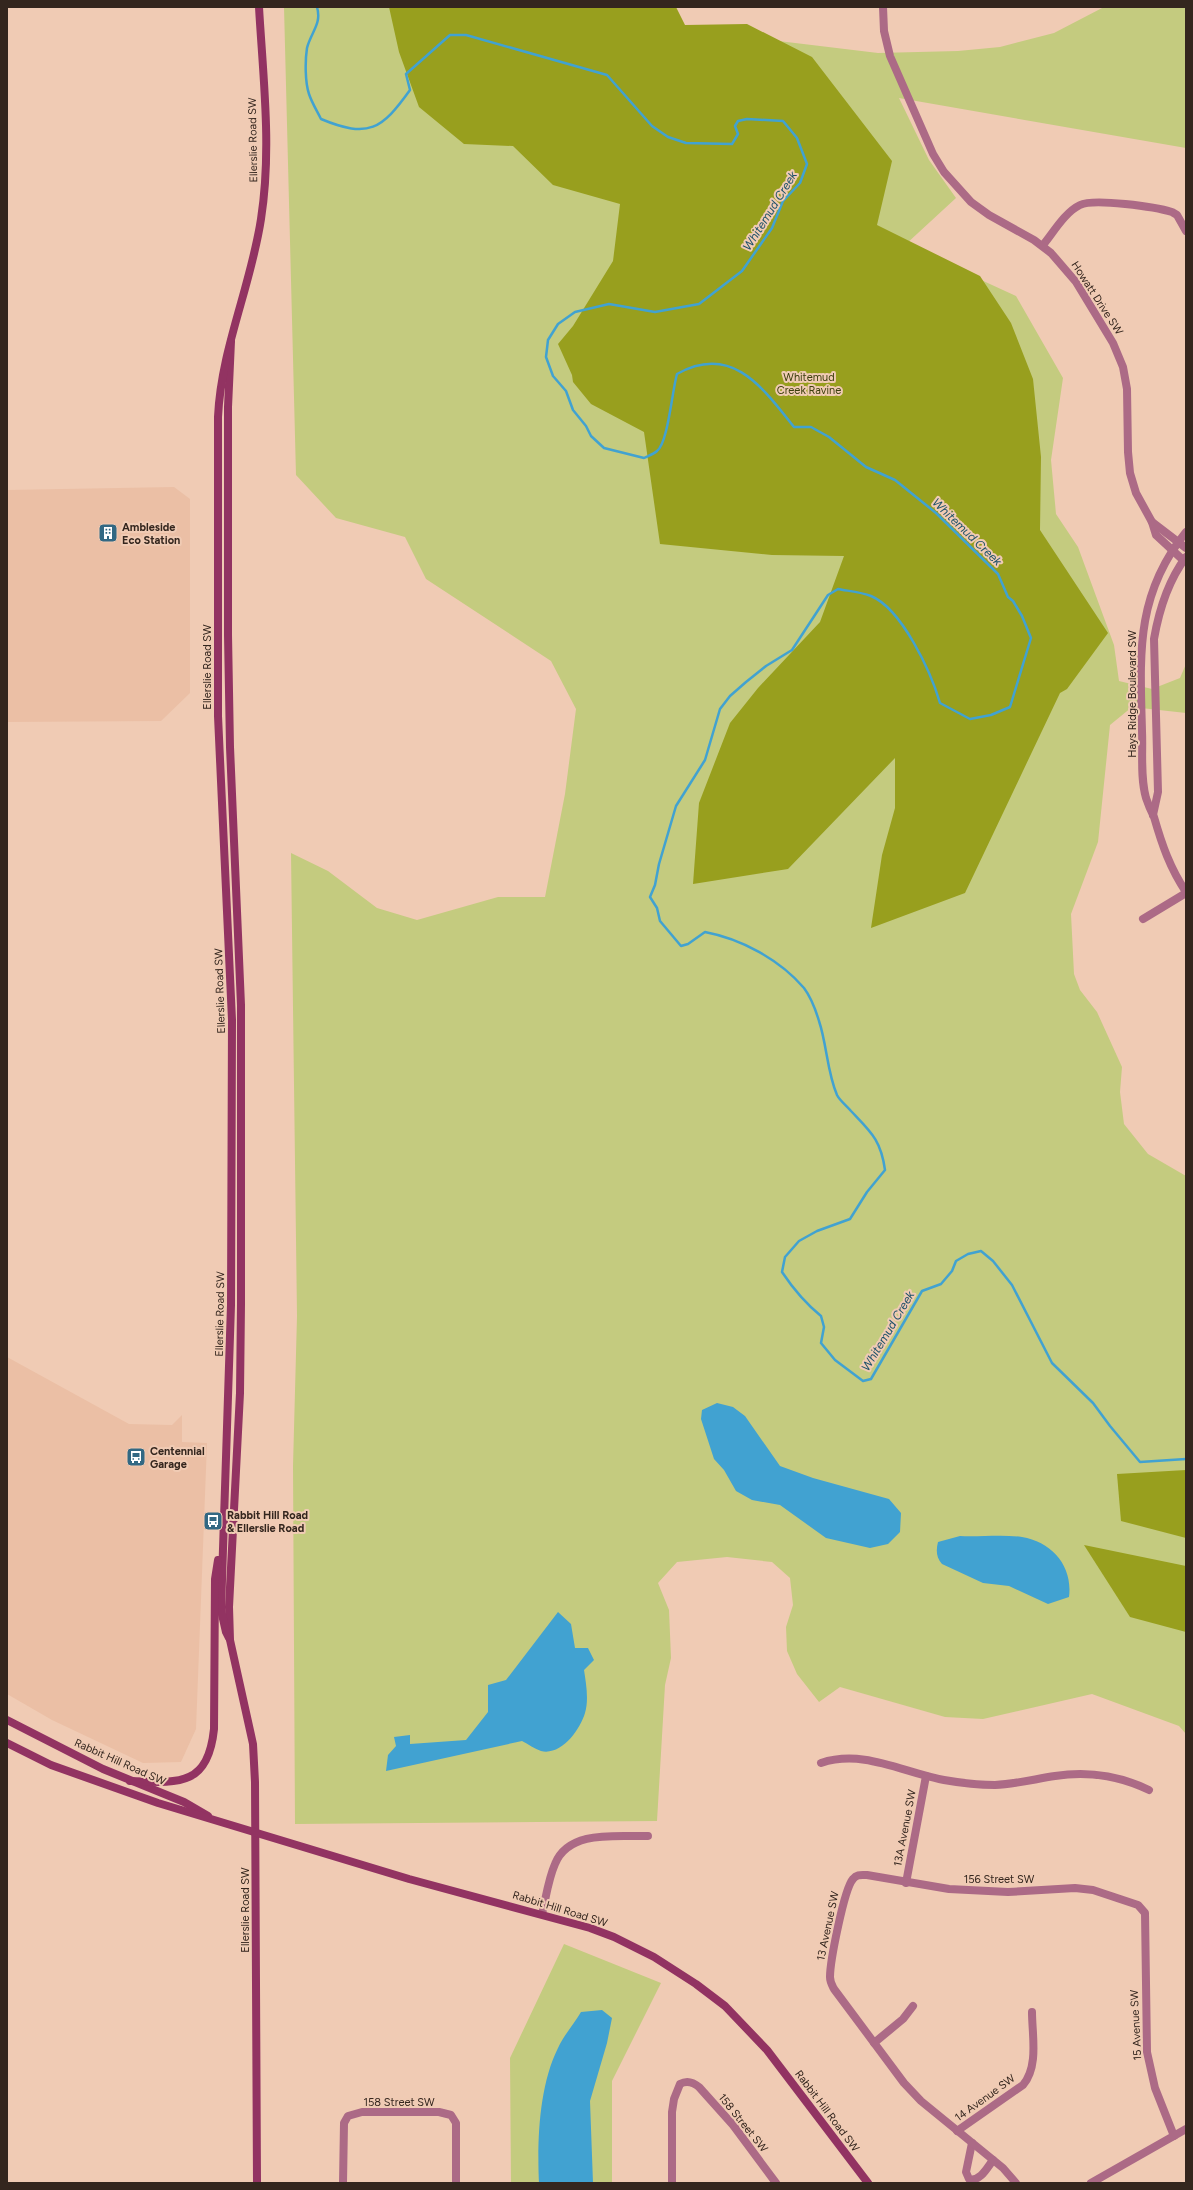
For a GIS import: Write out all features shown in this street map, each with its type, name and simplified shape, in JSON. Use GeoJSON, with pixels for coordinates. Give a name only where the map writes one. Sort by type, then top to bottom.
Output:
{"type":"FeatureCollection","features":[{"type":"Feature","properties":{"kind":"main road","name":"Ellerslie Road SW"},"geometry":{"type":"LineString","coordinates":[[230,1640],[226,1632],[221,1610],[231,1306],[232,1020],[218,716],[218,424],[220,387],[257,243],[266,180],[266,144],[259,7]]}},
{"type":"Feature","properties":{"kind":"main road","name":"Ellerslie Road SW"},"geometry":{"type":"LineString","coordinates":[[231,341],[228,407],[228,635],[230,747],[242,1005],[242,1209],[240,1393],[229,1606],[230,1640],[253,1744],[256,1833],[257,2183]]}},
{"type":"Feature","properties":{"kind":"main road"},"geometry":{"type":"LineString","coordinates":[[130,1781],[164,1783],[181,1781],[194,1774],[200,1768],[213,1745],[216,1579],[223,1528]]}},
{"type":"Feature","properties":{"kind":"main road","name":"Rabbit Hill Road SW"},"geometry":{"type":"LineString","coordinates":[[7,1720],[130,1781],[184,1802],[224,1824]]}},
{"type":"Feature","properties":{"kind":"main road","name":"Rabbit Hill Road SW"},"geometry":{"type":"LineString","coordinates":[[7,1743],[28,1755],[69,1772],[224,1824],[408,1879],[542,1914],[590,1928],[614,1937],[666,1965],[711,1994],[735,2016],[768,2050],[868,2183]]}},
{"type":"Feature","properties":{"kind":"street","name":"Howatt Drive SW"},"geometry":{"type":"LineString","coordinates":[[883,7],[884,31],[892,61],[933,154],[944,172],[962,194],[975,206],[1043,245],[1060,262],[1076,282],[1118,355],[1127,389],[1128,452],[1130,473],[1140,503],[1152,522],[1156,535],[1172,551],[1185,558]]}},
{"type":"Feature","properties":{"kind":"street"},"geometry":{"type":"LineString","coordinates":[[1043,245],[1072,211],[1080,205],[1097,202],[1172,212],[1177,215],[1186,231]]}},
{"type":"Feature","properties":{"kind":"street","name":"Howatt Drive SW"},"geometry":{"type":"LineString","coordinates":[[1152,522],[1186,548]]}},
{"type":"Feature","properties":{"kind":"street","name":"Hays Ridge Boulevard SW"},"geometry":{"type":"LineString","coordinates":[[1143,920],[1186,893],[1166,857],[1146,797],[1143,769],[1142,645],[1143,625],[1153,586],[1172,551],[1186,532]]}},
{"type":"Feature","properties":{"kind":"street","name":"Hays Ridge Boulevard SW"},"geometry":{"type":"LineString","coordinates":[[1153,816],[1158,792],[1154,639],[1163,601],[1176,572],[1185,558]]}},
{"type":"Feature","properties":{"kind":"street"},"geometry":{"type":"LineString","coordinates":[[821,1763],[840,1758],[858,1758],[926,1776],[964,1783],[996,1785],[1057,1776],[1097,1775],[1126,1780],[1150,1790]]}},
{"type":"Feature","properties":{"kind":"street","name":"13A Avenue SW"},"geometry":{"type":"LineString","coordinates":[[906,1883],[926,1776]]}},
{"type":"Feature","properties":{"kind":"street"},"geometry":{"type":"LineString","coordinates":[[542,1914],[555,1862],[564,1850],[572,1844],[604,1837],[648,1836]]}},
{"type":"Feature","properties":{"kind":"street","name":"156 Street SW"},"geometry":{"type":"LineString","coordinates":[[854,1877],[859,1874],[906,1883],[950,1889],[982,1891],[1075,1888],[1093,1890],[1138,1905],[1142,1908]]}},
{"type":"Feature","properties":{"kind":"street","name":"13 Avenue SW"},"geometry":{"type":"LineString","coordinates":[[854,1877],[847,1890],[831,1967],[830,1982],[837,1994],[874,2043]]}},
{"type":"Feature","properties":{"kind":"street","name":"15 Avenue SW"},"geometry":{"type":"LineString","coordinates":[[1142,1908],[1145,1913],[1147,2052],[1155,2088],[1174,2136]]}},
{"type":"Feature","properties":{"kind":"street"},"geometry":{"type":"LineString","coordinates":[[913,2006],[903,2019],[874,2043],[904,2083],[921,2101],[993,2160],[1016,2183]]}},
{"type":"Feature","properties":{"kind":"street","name":"14 Avenue SW"},"geometry":{"type":"LineString","coordinates":[[957,2131],[1023,2085],[1028,2079],[1033,2064],[1032,2012]]}},
{"type":"Feature","properties":{"kind":"street","name":"158 Street SW"},"geometry":{"type":"LineString","coordinates":[[672,2183],[674,2099],[680,2084],[688,2082],[699,2087],[733,2125],[776,2183]]}},
{"type":"Feature","properties":{"kind":"street","name":"158 Street SW"},"geometry":{"type":"LineString","coordinates":[[343,2183],[344,2124],[348,2116],[362,2112],[439,2112],[451,2115],[456,2124],[456,2183]]}},
{"type":"Feature","properties":{"kind":"street"},"geometry":{"type":"LineString","coordinates":[[1091,2183],[1186,2129]]}},
{"type":"Feature","properties":{"kind":"street"},"geometry":{"type":"LineString","coordinates":[[972,2143],[966,2172],[969,2179],[976,2179],[980,2177],[993,2160]]}},
{"type":"Feature","properties":{"kind":"shaded area"},"geometry":{"type":"Polygon","coordinates":[[[174,487],[190,499],[190,693],[161,721],[7,722],[7,490],[174,487]]]}},
{"type":"Feature","properties":{"kind":"shaded area","name":"Centennial Garage"},"geometry":{"type":"Polygon","coordinates":[[[7,1357],[129,1424],[172,1425],[182,1415],[182,1442],[207,1443],[196,1729],[181,1762],[143,1763],[52,1720],[7,1694],[7,1357]]]}},
{"type":"Feature","properties":{"kind":"green space"},"geometry":{"type":"Polygon","coordinates":[[[284,7],[675,7],[687,30],[878,53],[958,51],[1000,47],[1054,33],[1104,7],[1186,7],[1186,148],[899,98],[929,160],[956,198],[905,245],[1016,296],[1063,378],[1051,460],[1056,514],[1078,547],[1114,645],[1119,681],[1152,689],[1180,678],[1186,664],[1186,713],[1132,707],[1110,725],[1098,842],[1071,914],[1074,974],[1080,990],[1097,1012],[1122,1067],[1120,1092],[1124,1124],[1148,1154],[1186,1176],[1186,1734],[1179,1726],[1092,1694],[983,1719],[945,1717],[840,1687],[819,1702],[797,1674],[787,1651],[786,1627],[793,1605],[790,1578],[772,1562],[727,1557],[677,1562],[658,1583],[669,1610],[671,1658],[665,1685],[657,1821],[295,1824],[293,1466],[297,1316],[291,853],[328,871],[377,908],[417,920],[498,897],[545,897],[565,794],[576,709],[551,661],[426,579],[405,537],[336,518],[296,475],[284,7]]]}},
{"type":"Feature","properties":{"kind":"green space","name":"Whitemud Creek Ravine"},"geometry":{"type":"Polygon","coordinates":[[[389,7],[676,7],[685,25],[747,24],[812,57],[892,161],[877,225],[980,276],[1011,323],[1033,379],[1041,457],[1040,530],[1108,633],[1067,689],[1060,693],[965,893],[871,928],[882,855],[895,808],[895,758],[788,869],[693,884],[699,803],[730,723],[758,688],[820,622],[844,556],[772,555],[660,544],[644,432],[591,404],[573,382],[572,375],[558,344],[573,326],[613,261],[620,204],[553,185],[513,146],[464,144],[419,107],[399,52],[389,7]]]}},
{"type":"Feature","properties":{"kind":"green space"},"geometry":{"type":"Polygon","coordinates":[[[1186,1470],[1186,1538],[1121,1521],[1117,1474],[1186,1470]]]}},
{"type":"Feature","properties":{"kind":"green space"},"geometry":{"type":"Polygon","coordinates":[[[1084,1545],[1186,1566],[1186,1632],[1130,1617],[1084,1545]]]}},
{"type":"Feature","properties":{"kind":"green space"},"geometry":{"type":"Polygon","coordinates":[[[564,1944],[661,1983],[612,2081],[612,2183],[511,2183],[510,2058],[564,1944]]]}},
{"type":"Feature","properties":{"kind":"water"},"geometry":{"type":"Polygon","coordinates":[[[717,1403],[733,1407],[745,1416],[780,1466],[813,1478],[889,1499],[901,1513],[900,1532],[888,1544],[870,1548],[826,1538],[780,1505],[752,1500],[736,1491],[724,1470],[714,1459],[701,1419],[702,1410],[717,1403]]]}},
{"type":"Feature","properties":{"kind":"water"},"geometry":{"type":"Polygon","coordinates":[[[960,1536],[1014,1536],[1043,1544],[1058,1557],[1064,1566],[1068,1575],[1069,1597],[1048,1604],[1009,1586],[983,1583],[942,1564],[937,1553],[938,1542],[960,1536]]]}},
{"type":"Feature","properties":{"kind":"water"},"geometry":{"type":"Polygon","coordinates":[[[558,1612],[571,1624],[575,1648],[588,1648],[594,1660],[584,1670],[587,1697],[585,1713],[579,1727],[569,1740],[556,1750],[548,1752],[541,1751],[522,1741],[386,1771],[388,1755],[396,1746],[394,1737],[410,1735],[410,1744],[466,1740],[488,1712],[488,1685],[506,1680],[558,1612]]]}},
{"type":"Feature","properties":{"kind":"water"},"geometry":{"type":"Polygon","coordinates":[[[602,2010],[612,2018],[607,2043],[590,2101],[593,2183],[539,2183],[539,2132],[543,2096],[552,2063],[560,2043],[581,2012],[602,2010]]]}},
{"type":"Feature","properties":{"kind":"waterway","name":"Whitemud Creek"},"geometry":{"type":"LineString","coordinates":[[317,7],[317,23],[307,48],[307,84],[310,97],[321,119],[337,125],[363,129],[373,127],[382,122],[391,114],[410,90],[406,74],[450,35],[466,35],[607,75],[652,126],[668,137],[686,143],[732,144],[738,134],[735,126],[738,121],[747,119],[783,121],[797,138],[807,164],[800,183],[783,201],[772,228],[742,271],[699,304],[655,312],[609,304],[575,312],[558,324],[548,340],[546,357],[553,376],[566,391],[573,410],[586,426],[591,436],[604,448],[644,458],[653,454],[661,446],[667,428],[677,374],[697,366],[714,364],[730,367],[744,374],[758,385],[794,427],[811,427],[829,437],[866,467],[895,480],[936,513],[998,574],[1008,597],[1013,601],[1022,616],[1031,638],[1010,707],[991,715],[970,719],[940,703],[930,675],[914,643],[894,614],[882,603],[871,596],[838,589],[828,595],[792,650],[766,666],[746,682],[730,696],[720,709],[705,760],[676,806],[659,864],[655,885],[650,897],[657,908],[660,921],[681,946],[688,944],[705,932],[719,935],[746,945],[772,960],[784,968],[804,988],[813,1004],[819,1021],[831,1077],[837,1095],[874,1137],[881,1151],[885,1170],[867,1192],[850,1219],[817,1231],[799,1241],[785,1257],[782,1272],[800,1296],[821,1316],[824,1327],[821,1343],[835,1360],[863,1381],[871,1379],[922,1291],[941,1284],[952,1271],[956,1261],[968,1254],[981,1251],[993,1261],[1012,1285],[1052,1363],[1093,1403],[1140,1462],[1186,1459]]}},
{"type":"Feature","properties":{"kind":"place","name":"Ambleside Eco Station"},"geometry":{"type":"Point","coordinates":[108,533]}},
{"type":"Feature","properties":{"kind":"place","name":"Centennial Garage"},"geometry":{"type":"Point","coordinates":[136,1457]}},
{"type":"Feature","properties":{"kind":"place","name":"Rabbit Hill Road & Ellerslie Road"},"geometry":{"type":"Point","coordinates":[213,1521]}}]}
